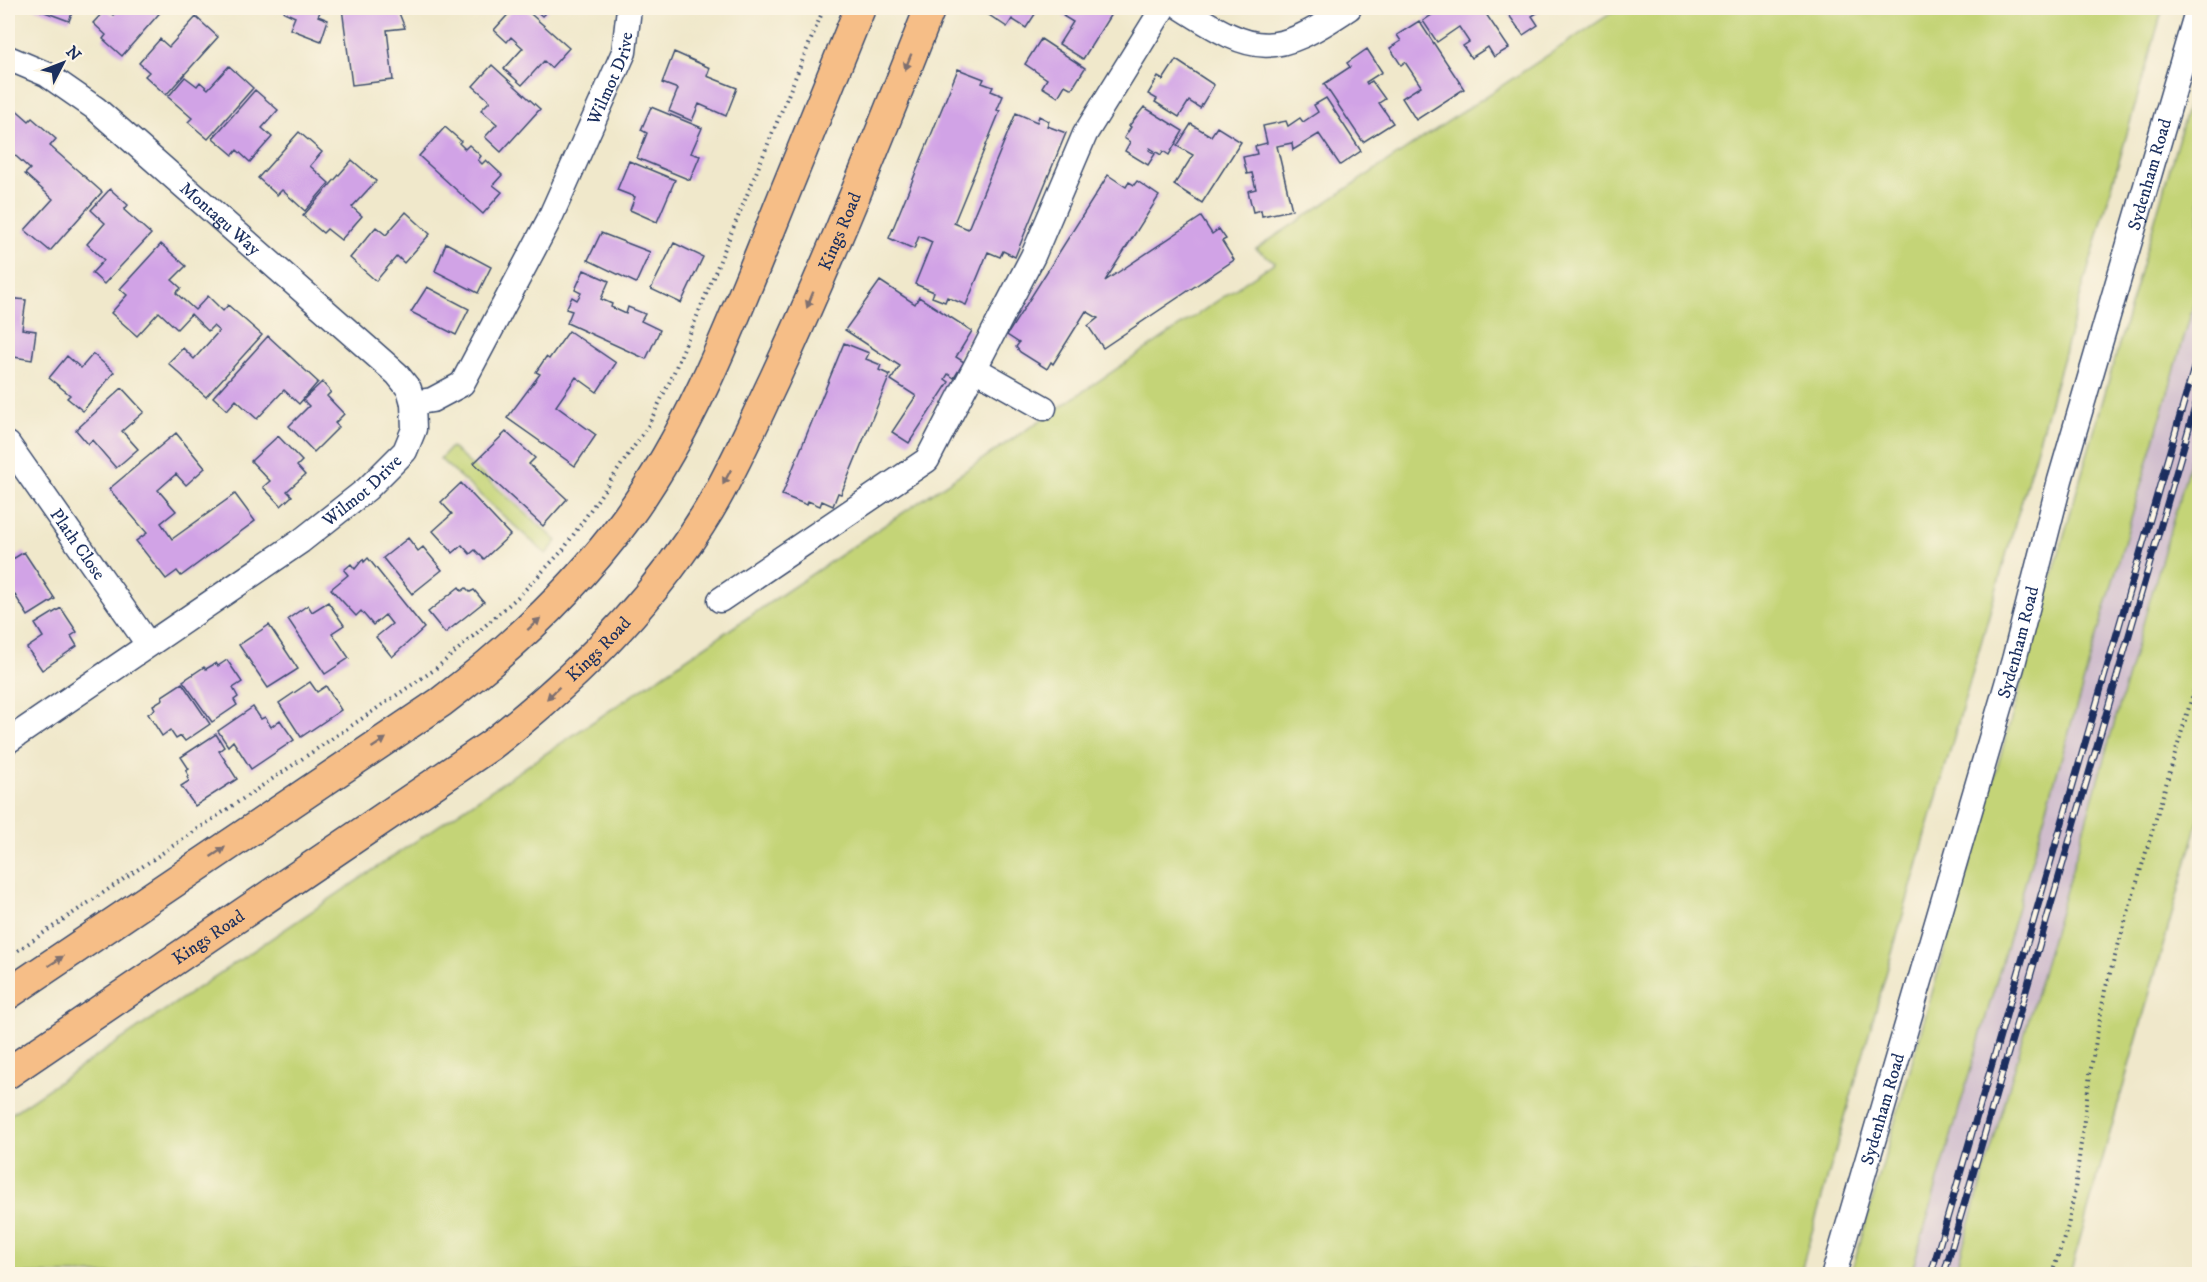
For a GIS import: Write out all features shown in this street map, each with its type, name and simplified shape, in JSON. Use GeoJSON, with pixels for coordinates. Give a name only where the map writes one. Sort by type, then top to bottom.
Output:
{"type":"FeatureCollection","features":[{"type":"Feature","properties":{"kind":"main road"},"geometry":{"type":"LineString","coordinates":[[8,994],[441,702],[480,672],[543,616],[597,555],[652,479],[692,412],[730,329],[860,8]]}},
{"type":"Feature","properties":{"kind":"main road","name":"Kings Road"},"geometry":{"type":"LineString","coordinates":[[8,1073],[491,745],[537,710],[611,635],[682,550],[709,510],[750,433],[800,325],[930,8]]}},
{"type":"Feature","properties":{"kind":"street","name":"Wilmot Drive"},"geometry":{"type":"LineString","coordinates":[[8,741],[301,541],[367,489],[405,451],[414,429],[413,403],[432,400],[462,384],[549,220],[624,52],[629,8]]}},
{"type":"Feature","properties":{"kind":"street"},"geometry":{"type":"LineString","coordinates":[[720,600],[927,460],[1033,256],[1085,134],[1163,8]]}},
{"type":"Feature","properties":{"kind":"street"},"geometry":{"type":"LineString","coordinates":[[1182,8],[1240,42],[1257,45],[1278,45],[1296,39],[1316,30],[1349,8]]}},
{"type":"Feature","properties":{"kind":"street","name":"Sydenham Road"},"geometry":{"type":"LineString","coordinates":[[1834,1275],[2014,660],[2060,480],[2198,8]]}},
{"type":"Feature","properties":{"kind":"street","name":"Montagu Way"},"geometry":{"type":"LineString","coordinates":[[8,58],[46,74],[95,108],[397,374],[408,389],[413,403]]}},
{"type":"Feature","properties":{"kind":"street"},"geometry":{"type":"LineString","coordinates":[[975,369],[1044,408]]}},
{"type":"Feature","properties":{"kind":"street","name":"Plath Close"},"geometry":{"type":"LineString","coordinates":[[8,444],[148,644]]}},
{"type":"Feature","properties":{"kind":"path"},"geometry":{"type":"LineString","coordinates":[[8,957],[434,670],[520,595],[563,550],[648,426],[672,376],[824,8]]}},
{"type":"Feature","properties":{"kind":"path"},"geometry":{"type":"LineString","coordinates":[[2052,1275],[2070,1216],[2105,990],[2199,670]]}},
{"type":"Feature","properties":{"kind":"shaded area"},"geometry":{"type":"Polygon","coordinates":[[[2199,286],[2199,430],[1955,1274],[1911,1274],[2199,286]]]}},
{"type":"Feature","properties":{"kind":"green space"},"geometry":{"type":"Polygon","coordinates":[[[1619,8],[2163,8],[1800,1274],[8,1274],[8,1116],[1275,262],[1256,249],[1619,8]]]}},
{"type":"Feature","properties":{"kind":"green space"},"geometry":{"type":"Polygon","coordinates":[[[2199,67],[2199,286],[1911,1274],[1851,1274],[2199,67]]]}},
{"type":"Feature","properties":{"kind":"green space"},"geometry":{"type":"Polygon","coordinates":[[[2199,430],[2199,819],[2070,1274],[1955,1274],[2199,430]]]}},
{"type":"Feature","properties":{"kind":"green space"},"geometry":{"type":"Polygon","coordinates":[[[451,447],[557,541],[546,554],[440,459],[451,447]]]}},
{"type":"Feature","properties":{"kind":"building"},"geometry":{"type":"Polygon","coordinates":[[[34,8],[74,8],[69,21],[34,8]]]}},
{"type":"Feature","properties":{"kind":"building"},"geometry":{"type":"Polygon","coordinates":[[[120,8],[164,8],[122,56],[103,39],[106,35],[93,23],[106,9],[113,15],[120,8]]]}},
{"type":"Feature","properties":{"kind":"building"},"geometry":{"type":"Polygon","coordinates":[[[286,8],[322,8],[318,16],[328,20],[321,41],[290,29],[295,17],[284,12],[286,8]]]}},
{"type":"Feature","properties":{"kind":"building"},"geometry":{"type":"Polygon","coordinates":[[[342,8],[397,8],[405,28],[387,30],[393,80],[352,85],[342,8]]]}},
{"type":"Feature","properties":{"kind":"building"},"geometry":{"type":"Polygon","coordinates":[[[427,8],[443,8],[439,15],[427,8]]]}},
{"type":"Feature","properties":{"kind":"building"},"geometry":{"type":"Polygon","coordinates":[[[514,8],[524,8],[569,48],[551,68],[544,61],[522,85],[504,69],[523,48],[511,37],[507,42],[494,30],[514,8]]]}},
{"type":"Feature","properties":{"kind":"building"},"geometry":{"type":"Polygon","coordinates":[[[533,8],[550,8],[542,16],[533,8]]]}},
{"type":"Feature","properties":{"kind":"building"},"geometry":{"type":"Polygon","coordinates":[[[985,8],[1039,8],[1026,28],[1012,19],[1007,27],[983,11],[985,8]]]}},
{"type":"Feature","properties":{"kind":"building"},"geometry":{"type":"Polygon","coordinates":[[[1069,8],[1101,8],[1111,14],[1083,59],[1059,44],[1073,22],[1063,16],[1069,8]]]}},
{"type":"Feature","properties":{"kind":"building"},"geometry":{"type":"Polygon","coordinates":[[[1438,8],[1482,8],[1509,48],[1494,57],[1488,47],[1471,58],[1463,46],[1469,42],[1459,27],[1437,42],[1423,21],[1439,10],[1438,8]]]}},
{"type":"Feature","properties":{"kind":"building"},"geometry":{"type":"Polygon","coordinates":[[[1504,8],[1545,8],[1532,16],[1538,25],[1523,35],[1504,8]]]}},
{"type":"Feature","properties":{"kind":"building"},"geometry":{"type":"Polygon","coordinates":[[[196,17],[218,37],[166,95],[145,76],[149,72],[139,63],[160,39],[169,47],[196,17]]]}},
{"type":"Feature","properties":{"kind":"building"},"geometry":{"type":"Polygon","coordinates":[[[1419,21],[1464,89],[1416,120],[1402,98],[1421,86],[1405,62],[1401,65],[1390,48],[1401,41],[1397,35],[1419,21]]]}},
{"type":"Feature","properties":{"kind":"building"},"geometry":{"type":"Polygon","coordinates":[[[1041,39],[1085,68],[1072,89],[1065,85],[1058,97],[1042,87],[1047,79],[1025,64],[1041,39]]]}},
{"type":"Feature","properties":{"kind":"building"},"geometry":{"type":"Polygon","coordinates":[[[1367,49],[1382,72],[1366,82],[1367,84],[1372,81],[1385,99],[1379,103],[1393,123],[1363,142],[1324,84],[1350,67],[1347,63],[1367,49]]]}},
{"type":"Feature","properties":{"kind":"building"},"geometry":{"type":"Polygon","coordinates":[[[674,52],[710,68],[707,76],[737,88],[726,116],[699,104],[692,121],[669,111],[678,89],[662,83],[674,52]]]}},
{"type":"Feature","properties":{"kind":"building"},"geometry":{"type":"Polygon","coordinates":[[[1176,60],[1214,85],[1200,108],[1189,101],[1179,117],[1155,102],[1157,99],[1148,94],[1158,77],[1163,80],[1176,60]]]}},
{"type":"Feature","properties":{"kind":"building"},"geometry":{"type":"Polygon","coordinates":[[[492,65],[540,109],[501,152],[485,137],[497,124],[481,110],[490,101],[473,86],[492,65]]]}},
{"type":"Feature","properties":{"kind":"building"},"geometry":{"type":"Polygon","coordinates":[[[229,66],[253,88],[208,139],[188,122],[192,118],[168,97],[185,77],[197,86],[200,82],[208,89],[229,66]]]}},
{"type":"Feature","properties":{"kind":"building"},"geometry":{"type":"Polygon","coordinates":[[[958,69],[984,79],[982,83],[993,87],[991,91],[1003,96],[997,110],[1000,111],[954,223],[968,229],[1016,113],[1037,122],[1039,116],[1049,121],[1047,126],[1066,133],[1015,257],[1003,251],[1000,257],[988,252],[966,305],[947,297],[945,302],[932,297],[934,292],[915,284],[932,242],[919,236],[914,249],[889,238],[958,69]]]}},
{"type":"Feature","properties":{"kind":"building"},"geometry":{"type":"Polygon","coordinates":[[[255,90],[278,110],[262,128],[272,137],[250,162],[237,150],[233,155],[213,138],[255,90]]]}},
{"type":"Feature","properties":{"kind":"building"},"geometry":{"type":"Polygon","coordinates":[[[1326,98],[1361,151],[1340,165],[1319,134],[1293,150],[1292,143],[1277,146],[1292,210],[1262,216],[1261,210],[1253,212],[1248,191],[1256,189],[1252,173],[1247,174],[1243,157],[1257,154],[1255,146],[1267,143],[1263,126],[1286,121],[1288,126],[1300,118],[1303,122],[1318,112],[1314,105],[1326,98]]]}},
{"type":"Feature","properties":{"kind":"building"},"geometry":{"type":"Polygon","coordinates":[[[12,106],[29,121],[32,118],[56,139],[50,146],[102,192],[50,251],[25,230],[53,199],[25,174],[30,169],[8,149],[8,111],[12,106]]]}},
{"type":"Feature","properties":{"kind":"building"},"geometry":{"type":"Polygon","coordinates":[[[651,107],[702,128],[691,153],[700,156],[690,180],[637,158],[647,133],[641,130],[651,107]]]}},
{"type":"Feature","properties":{"kind":"building"},"geometry":{"type":"Polygon","coordinates":[[[1144,107],[1183,131],[1169,155],[1163,151],[1161,155],[1150,148],[1149,150],[1155,154],[1148,165],[1125,151],[1130,142],[1124,138],[1131,127],[1129,126],[1144,107]]]}},
{"type":"Feature","properties":{"kind":"building"},"geometry":{"type":"Polygon","coordinates":[[[1191,124],[1211,136],[1217,127],[1241,142],[1202,203],[1174,185],[1193,155],[1177,146],[1191,124]]]}},
{"type":"Feature","properties":{"kind":"building"},"geometry":{"type":"Polygon","coordinates":[[[445,127],[461,141],[459,143],[465,149],[469,145],[481,156],[478,160],[482,164],[486,160],[502,175],[493,185],[502,192],[483,214],[419,156],[445,127]]]}},
{"type":"Feature","properties":{"kind":"building"},"geometry":{"type":"Polygon","coordinates":[[[299,132],[322,152],[310,166],[329,183],[305,211],[282,190],[277,195],[258,178],[299,132]]]}},
{"type":"Feature","properties":{"kind":"building"},"geometry":{"type":"Polygon","coordinates":[[[352,160],[376,181],[352,207],[362,216],[341,240],[327,229],[323,233],[303,216],[352,160]]]}},
{"type":"Feature","properties":{"kind":"building"},"geometry":{"type":"Polygon","coordinates":[[[629,161],[675,180],[657,222],[630,210],[635,197],[617,190],[629,161]]]}},
{"type":"Feature","properties":{"kind":"building"},"geometry":{"type":"Polygon","coordinates":[[[1108,175],[1126,187],[1129,182],[1134,185],[1137,181],[1159,196],[1105,281],[1201,217],[1212,234],[1219,229],[1226,239],[1222,241],[1234,260],[1103,348],[1088,326],[1098,318],[1086,311],[1053,364],[1051,362],[1047,369],[1020,352],[1016,347],[1019,343],[1007,335],[1108,175]]]}},
{"type":"Feature","properties":{"kind":"building"},"geometry":{"type":"Polygon","coordinates":[[[110,189],[128,205],[124,210],[151,234],[104,284],[92,273],[104,260],[87,244],[105,223],[91,210],[110,189]]]}},
{"type":"Feature","properties":{"kind":"building"},"geometry":{"type":"Polygon","coordinates":[[[406,212],[430,234],[404,263],[397,256],[376,281],[350,258],[376,227],[386,235],[406,212]]]}},
{"type":"Feature","properties":{"kind":"building"},"geometry":{"type":"Polygon","coordinates":[[[601,233],[650,252],[636,283],[588,260],[601,233]]]}},
{"type":"Feature","properties":{"kind":"building"},"geometry":{"type":"Polygon","coordinates":[[[446,243],[491,267],[478,293],[435,271],[446,243]]]}},
{"type":"Feature","properties":{"kind":"building"},"geometry":{"type":"Polygon","coordinates":[[[674,243],[703,257],[681,303],[651,289],[674,243]]]}},
{"type":"Feature","properties":{"kind":"building"},"geometry":{"type":"Polygon","coordinates":[[[161,244],[186,266],[172,280],[181,288],[176,293],[195,310],[208,296],[223,311],[228,305],[262,335],[206,397],[168,363],[183,348],[194,359],[219,331],[213,326],[208,331],[191,314],[177,329],[159,312],[137,336],[111,313],[127,295],[120,289],[161,244]]]}},
{"type":"Feature","properties":{"kind":"building"},"geometry":{"type":"Polygon","coordinates":[[[584,270],[609,281],[601,299],[612,304],[611,307],[626,314],[628,307],[645,314],[641,321],[660,330],[646,359],[567,323],[572,311],[566,309],[572,297],[577,300],[581,293],[575,290],[584,270]]]}},
{"type":"Feature","properties":{"kind":"building"},"geometry":{"type":"Polygon","coordinates":[[[880,281],[915,304],[919,297],[972,331],[956,357],[964,362],[954,378],[948,374],[945,379],[949,382],[909,443],[892,432],[916,396],[891,380],[900,366],[845,330],[880,281]]]}},
{"type":"Feature","properties":{"kind":"building"},"geometry":{"type":"Polygon","coordinates":[[[427,287],[469,309],[456,335],[411,312],[427,287]]]}},
{"type":"Feature","properties":{"kind":"building"},"geometry":{"type":"Polygon","coordinates":[[[8,298],[26,300],[22,329],[36,331],[32,360],[8,356],[8,298]]]}},
{"type":"Feature","properties":{"kind":"building"},"geometry":{"type":"Polygon","coordinates":[[[569,331],[616,363],[597,392],[576,377],[556,406],[596,435],[575,466],[507,418],[540,374],[536,372],[546,357],[549,359],[569,331]]]}},
{"type":"Feature","properties":{"kind":"building"},"geometry":{"type":"Polygon","coordinates":[[[268,336],[318,382],[299,404],[284,390],[257,419],[236,400],[227,410],[213,397],[268,336]]]}},
{"type":"Feature","properties":{"kind":"building"},"geometry":{"type":"Polygon","coordinates":[[[844,343],[869,353],[866,359],[881,365],[879,370],[890,375],[841,494],[838,493],[833,506],[822,501],[820,506],[808,501],[807,505],[782,495],[844,343]]]}},
{"type":"Feature","properties":{"kind":"building"},"geometry":{"type":"Polygon","coordinates":[[[93,354],[114,372],[83,411],[67,398],[70,395],[49,378],[67,356],[81,368],[93,354]]]}},
{"type":"Feature","properties":{"kind":"building"},"geometry":{"type":"Polygon","coordinates":[[[322,382],[331,392],[327,396],[344,414],[335,423],[339,427],[314,452],[289,426],[309,406],[303,400],[322,382]]]}},
{"type":"Feature","properties":{"kind":"building"},"geometry":{"type":"Polygon","coordinates":[[[122,388],[144,412],[122,431],[138,449],[116,468],[92,440],[88,444],[76,430],[122,388]]]}},
{"type":"Feature","properties":{"kind":"building"},"geometry":{"type":"Polygon","coordinates":[[[506,432],[535,458],[529,464],[567,499],[543,526],[474,463],[506,432]]]}},
{"type":"Feature","properties":{"kind":"building"},"geometry":{"type":"Polygon","coordinates":[[[176,433],[205,468],[186,485],[176,474],[158,490],[176,511],[161,523],[172,539],[235,494],[255,521],[181,576],[177,571],[166,579],[136,541],[147,533],[109,489],[176,433]]]}},
{"type":"Feature","properties":{"kind":"building"},"geometry":{"type":"Polygon","coordinates":[[[278,436],[302,461],[297,466],[305,475],[287,491],[292,496],[281,506],[263,487],[270,481],[251,461],[278,436]]]}},
{"type":"Feature","properties":{"kind":"building"},"geometry":{"type":"Polygon","coordinates":[[[461,483],[510,535],[484,559],[475,550],[470,554],[462,545],[453,553],[433,531],[452,514],[441,502],[461,483]]]}},
{"type":"Feature","properties":{"kind":"building"},"geometry":{"type":"Polygon","coordinates":[[[408,538],[418,551],[423,547],[442,570],[412,594],[383,558],[408,538]]]}},
{"type":"Feature","properties":{"kind":"building"},"geometry":{"type":"Polygon","coordinates":[[[24,552],[55,599],[28,616],[15,595],[8,600],[8,562],[24,552]]]}},
{"type":"Feature","properties":{"kind":"building"},"geometry":{"type":"Polygon","coordinates":[[[368,558],[424,628],[392,657],[376,637],[392,624],[385,615],[373,625],[361,611],[356,616],[331,589],[348,575],[344,570],[351,564],[355,569],[363,559],[364,562],[368,558]]]}},
{"type":"Feature","properties":{"kind":"building"},"geometry":{"type":"Polygon","coordinates":[[[459,587],[462,591],[466,588],[470,592],[474,590],[484,602],[445,633],[428,612],[459,587]]]}},
{"type":"Feature","properties":{"kind":"building"},"geometry":{"type":"Polygon","coordinates":[[[328,602],[344,625],[332,633],[349,658],[325,674],[288,619],[308,605],[312,612],[328,602]]]}},
{"type":"Feature","properties":{"kind":"building"},"geometry":{"type":"Polygon","coordinates":[[[61,608],[77,632],[71,636],[77,646],[42,670],[27,648],[43,637],[35,624],[61,608]]]}},
{"type":"Feature","properties":{"kind":"building"},"geometry":{"type":"Polygon","coordinates":[[[269,625],[298,669],[268,688],[239,645],[269,625]]]}},
{"type":"Feature","properties":{"kind":"building"},"geometry":{"type":"Polygon","coordinates":[[[227,660],[242,682],[233,688],[238,697],[234,700],[237,705],[212,722],[183,681],[204,667],[206,669],[216,663],[218,666],[227,660]]]}},
{"type":"Feature","properties":{"kind":"building"},"geometry":{"type":"Polygon","coordinates":[[[310,682],[317,692],[326,686],[341,710],[301,737],[279,703],[310,682]]]}},
{"type":"Feature","properties":{"kind":"building"},"geometry":{"type":"Polygon","coordinates":[[[182,683],[210,724],[185,741],[181,736],[176,739],[170,730],[162,736],[148,714],[155,709],[153,705],[163,699],[162,696],[182,683]]]}},
{"type":"Feature","properties":{"kind":"building"},"geometry":{"type":"Polygon","coordinates":[[[253,707],[261,719],[265,717],[271,727],[280,720],[294,740],[251,769],[233,741],[228,746],[218,731],[253,707]]]}},
{"type":"Feature","properties":{"kind":"building"},"geometry":{"type":"Polygon","coordinates":[[[216,734],[224,747],[219,751],[237,779],[195,806],[181,786],[189,781],[186,771],[189,769],[181,757],[216,734]]]}},
{"type":"Feature","properties":{"kind":"railway"},"geometry":{"type":"LineString","coordinates":[[1931,1274],[2200,347]]}},
{"type":"Feature","properties":{"kind":"railway"},"geometry":{"type":"LineString","coordinates":[[1944,1274],[2200,390]]}}]}
